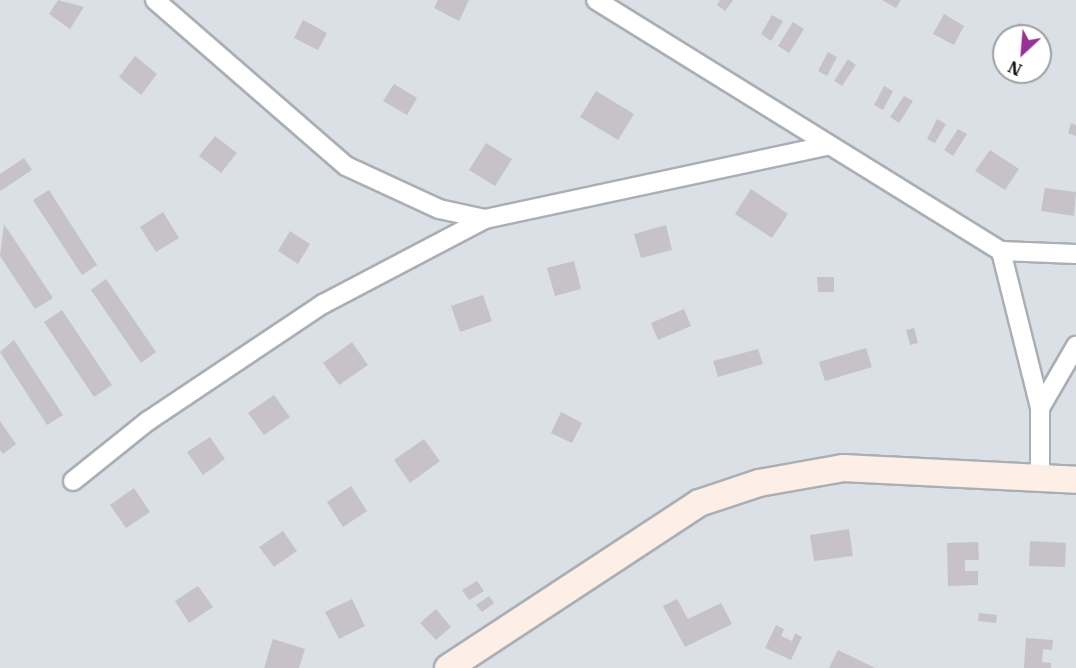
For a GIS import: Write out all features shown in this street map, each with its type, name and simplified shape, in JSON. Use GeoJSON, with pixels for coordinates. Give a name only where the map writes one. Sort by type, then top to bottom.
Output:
{"type":"FeatureCollection","features":[{"type":"Feature","properties":{"kind":"street"},"geometry":{"type":"LineString","coordinates":[[155,0],[346,166],[439,209],[485,219]]}},
{"type":"Feature","properties":{"kind":"street"},"geometry":{"type":"LineString","coordinates":[[596,0],[826,146],[1000,251],[1076,255]]}},
{"type":"Feature","properties":{"kind":"street"},"geometry":{"type":"LineString","coordinates":[[73,481],[148,421],[323,304],[485,219],[826,146]]}},
{"type":"Feature","properties":{"kind":"street"},"geometry":{"type":"LineString","coordinates":[[1000,251],[1040,408],[1040,478]]}},
{"type":"Feature","properties":{"kind":"street"},"geometry":{"type":"LineString","coordinates":[[1040,408],[1076,346]]}},
{"type":"Feature","properties":{"kind":"street"},"geometry":{"type":"LineString","coordinates":[[448,668],[699,503],[759,483],[843,468],[1076,480]]}},
{"type":"Feature","properties":{"kind":"building"},"geometry":{"type":"Polygon","coordinates":[[[58,0],[84,7],[70,29],[49,14],[58,0]]]}},
{"type":"Feature","properties":{"kind":"building"},"geometry":{"type":"Polygon","coordinates":[[[438,0],[469,0],[459,21],[434,8],[438,0]]]}},
{"type":"Feature","properties":{"kind":"building"},"geometry":{"type":"Polygon","coordinates":[[[720,0],[733,0],[725,11],[717,5],[720,0]]]}},
{"type":"Feature","properties":{"kind":"building"},"geometry":{"type":"Polygon","coordinates":[[[882,0],[901,0],[896,8],[882,0]]]}},
{"type":"Feature","properties":{"kind":"building"},"geometry":{"type":"Polygon","coordinates":[[[944,14],[964,26],[954,45],[933,34],[944,14]]]}},
{"type":"Feature","properties":{"kind":"building"},"geometry":{"type":"Polygon","coordinates":[[[772,15],[783,21],[771,41],[761,34],[772,15]]]}},
{"type":"Feature","properties":{"kind":"building"},"geometry":{"type":"Polygon","coordinates":[[[303,20],[327,33],[318,50],[294,38],[303,20]]]}},
{"type":"Feature","properties":{"kind":"building"},"geometry":{"type":"Polygon","coordinates":[[[793,22],[804,29],[789,53],[778,46],[793,22]]]}},
{"type":"Feature","properties":{"kind":"building"},"geometry":{"type":"Polygon","coordinates":[[[828,52],[837,57],[827,76],[818,71],[828,52]]]}},
{"type":"Feature","properties":{"kind":"building"},"geometry":{"type":"Polygon","coordinates":[[[135,56],[157,74],[141,95],[119,77],[135,56]]]}},
{"type":"Feature","properties":{"kind":"building"},"geometry":{"type":"Polygon","coordinates":[[[848,59],[856,65],[842,86],[834,81],[848,59]]]}},
{"type":"Feature","properties":{"kind":"building"},"geometry":{"type":"Polygon","coordinates":[[[394,84],[417,98],[407,115],[383,101],[394,84]]]}},
{"type":"Feature","properties":{"kind":"building"},"geometry":{"type":"Polygon","coordinates":[[[884,86],[893,91],[883,110],[874,105],[884,86]]]}},
{"type":"Feature","properties":{"kind":"building"},"geometry":{"type":"Polygon","coordinates":[[[596,91],[634,114],[618,140],[580,117],[596,91]]]}},
{"type":"Feature","properties":{"kind":"building"},"geometry":{"type":"Polygon","coordinates":[[[904,96],[913,101],[899,123],[890,117],[904,96]]]}},
{"type":"Feature","properties":{"kind":"building"},"geometry":{"type":"Polygon","coordinates":[[[937,119],[946,124],[935,143],[927,139],[937,119]]]}},
{"type":"Feature","properties":{"kind":"building"},"geometry":{"type":"Polygon","coordinates":[[[1071,123],[1076,125],[1076,136],[1068,133],[1071,123]]]}},
{"type":"Feature","properties":{"kind":"building"},"geometry":{"type":"Polygon","coordinates":[[[958,129],[967,134],[953,156],[944,150],[958,129]]]}},
{"type":"Feature","properties":{"kind":"building"},"geometry":{"type":"Polygon","coordinates":[[[215,136],[237,153],[221,173],[199,156],[215,136]]]}},
{"type":"Feature","properties":{"kind":"building"},"geometry":{"type":"Polygon","coordinates":[[[486,143],[512,159],[495,186],[469,170],[486,143]]]}},
{"type":"Feature","properties":{"kind":"building"},"geometry":{"type":"Polygon","coordinates":[[[990,150],[1019,169],[1005,190],[975,171],[990,150]]]}},
{"type":"Feature","properties":{"kind":"building"},"geometry":{"type":"Polygon","coordinates":[[[24,158],[32,170],[0,191],[0,174],[24,158]]]}},
{"type":"Feature","properties":{"kind":"building"},"geometry":{"type":"Polygon","coordinates":[[[1045,188],[1076,192],[1074,216],[1041,211],[1045,188]]]}},
{"type":"Feature","properties":{"kind":"building"},"geometry":{"type":"Polygon","coordinates":[[[751,189],[788,214],[772,238],[735,214],[751,189]]]}},
{"type":"Feature","properties":{"kind":"building"},"geometry":{"type":"Polygon","coordinates":[[[49,190],[97,265],[82,275],[33,200],[49,190]]]}},
{"type":"Feature","properties":{"kind":"building"},"geometry":{"type":"Polygon","coordinates":[[[163,212],[179,238],[156,252],[140,227],[163,212]]]}},
{"type":"Feature","properties":{"kind":"building"},"geometry":{"type":"Polygon","coordinates":[[[4,224],[53,298],[35,309],[0,256],[4,224]]]}},
{"type":"Feature","properties":{"kind":"building"},"geometry":{"type":"Polygon","coordinates":[[[666,225],[672,250],[641,258],[634,234],[666,225]]]}},
{"type":"Feature","properties":{"kind":"building"},"geometry":{"type":"Polygon","coordinates":[[[290,231],[310,244],[298,264],[278,251],[290,231]]]}},
{"type":"Feature","properties":{"kind":"building"},"geometry":{"type":"Polygon","coordinates":[[[574,261],[581,289],[555,296],[547,268],[574,261]]]}},
{"type":"Feature","properties":{"kind":"building"},"geometry":{"type":"Polygon","coordinates":[[[817,277],[834,277],[834,292],[818,292],[817,277]]]}},
{"type":"Feature","properties":{"kind":"building"},"geometry":{"type":"Polygon","coordinates":[[[106,279],[156,352],[141,363],[91,290],[106,279]]]}},
{"type":"Feature","properties":{"kind":"building"},"geometry":{"type":"Polygon","coordinates":[[[483,295],[492,321],[460,332],[451,306],[483,295]]]}},
{"type":"Feature","properties":{"kind":"building"},"geometry":{"type":"Polygon","coordinates":[[[684,309],[691,326],[658,340],[651,323],[684,309]]]}},
{"type":"Feature","properties":{"kind":"building"},"geometry":{"type":"Polygon","coordinates":[[[62,310],[112,385],[94,397],[44,322],[62,310]]]}},
{"type":"Feature","properties":{"kind":"building"},"geometry":{"type":"Polygon","coordinates":[[[914,328],[918,343],[910,345],[906,330],[914,328]]]}},
{"type":"Feature","properties":{"kind":"building"},"geometry":{"type":"Polygon","coordinates":[[[14,340],[63,415],[47,425],[0,352],[14,340]]]}},
{"type":"Feature","properties":{"kind":"building"},"geometry":{"type":"Polygon","coordinates":[[[352,342],[368,365],[339,385],[323,363],[352,342]]]}},
{"type":"Feature","properties":{"kind":"building"},"geometry":{"type":"Polygon","coordinates":[[[866,348],[872,367],[825,381],[819,362],[866,348]]]}},
{"type":"Feature","properties":{"kind":"building"},"geometry":{"type":"Polygon","coordinates":[[[758,349],[763,364],[718,377],[713,361],[758,349]]]}},
{"type":"Feature","properties":{"kind":"building"},"geometry":{"type":"Polygon","coordinates":[[[274,395],[290,417],[264,435],[248,413],[274,395]]]}},
{"type":"Feature","properties":{"kind":"building"},"geometry":{"type":"Polygon","coordinates":[[[561,412],[582,423],[572,443],[551,433],[561,412]]]}},
{"type":"Feature","properties":{"kind":"building"},"geometry":{"type":"Polygon","coordinates":[[[0,421],[16,444],[3,454],[0,450],[0,421]]]}},
{"type":"Feature","properties":{"kind":"building"},"geometry":{"type":"Polygon","coordinates":[[[210,437],[225,459],[203,475],[187,452],[210,437]]]}},
{"type":"Feature","properties":{"kind":"building"},"geometry":{"type":"Polygon","coordinates":[[[424,439],[440,461],[410,483],[394,460],[424,439]]]}},
{"type":"Feature","properties":{"kind":"building"},"geometry":{"type":"Polygon","coordinates":[[[351,486],[367,511],[343,527],[327,502],[351,486]]]}},
{"type":"Feature","properties":{"kind":"building"},"geometry":{"type":"Polygon","coordinates":[[[134,488],[150,512],[126,528],[110,505],[134,488]]]}},
{"type":"Feature","properties":{"kind":"building"},"geometry":{"type":"Polygon","coordinates":[[[849,529],[853,556],[814,561],[810,535],[849,529]]]}},
{"type":"Feature","properties":{"kind":"building"},"geometry":{"type":"Polygon","coordinates":[[[283,531],[297,551],[274,567],[259,547],[283,531]]]}},
{"type":"Feature","properties":{"kind":"building"},"geometry":{"type":"Polygon","coordinates":[[[1030,541],[1066,543],[1065,567],[1029,566],[1030,541]]]}},
{"type":"Feature","properties":{"kind":"building"},"geometry":{"type":"Polygon","coordinates":[[[978,542],[979,560],[965,560],[965,571],[978,571],[978,585],[948,586],[947,543],[978,542]]]}},
{"type":"Feature","properties":{"kind":"building"},"geometry":{"type":"Polygon","coordinates":[[[477,581],[484,591],[469,600],[462,590],[477,581]]]}},
{"type":"Feature","properties":{"kind":"building"},"geometry":{"type":"Polygon","coordinates":[[[198,586],[213,607],[189,623],[175,601],[198,586]]]}},
{"type":"Feature","properties":{"kind":"building"},"geometry":{"type":"Polygon","coordinates":[[[489,596],[494,603],[482,612],[476,605],[489,596]]]}},
{"type":"Feature","properties":{"kind":"building"},"geometry":{"type":"Polygon","coordinates":[[[352,599],[365,626],[339,639],[325,612],[352,599]]]}},
{"type":"Feature","properties":{"kind":"building"},"geometry":{"type":"Polygon","coordinates":[[[677,599],[688,619],[721,603],[732,624],[685,647],[663,606],[677,599]]]}},
{"type":"Feature","properties":{"kind":"building"},"geometry":{"type":"Polygon","coordinates":[[[436,609],[451,627],[436,640],[420,623],[436,609]]]}},
{"type":"Feature","properties":{"kind":"building"},"geometry":{"type":"Polygon","coordinates":[[[979,613],[997,615],[996,623],[978,621],[979,613]]]}},
{"type":"Feature","properties":{"kind":"building"},"geometry":{"type":"Polygon","coordinates":[[[776,625],[784,629],[781,636],[792,641],[795,633],[802,637],[791,660],[765,648],[776,625]]]}},
{"type":"Feature","properties":{"kind":"building"},"geometry":{"type":"Polygon","coordinates":[[[1026,638],[1053,640],[1052,650],[1043,649],[1042,662],[1051,663],[1051,668],[1024,668],[1026,638]]]}},
{"type":"Feature","properties":{"kind":"building"},"geometry":{"type":"Polygon","coordinates":[[[273,639],[305,649],[299,668],[264,668],[273,639]]]}},
{"type":"Feature","properties":{"kind":"building"},"geometry":{"type":"Polygon","coordinates":[[[838,650],[875,668],[829,668],[838,650]]]}}]}
